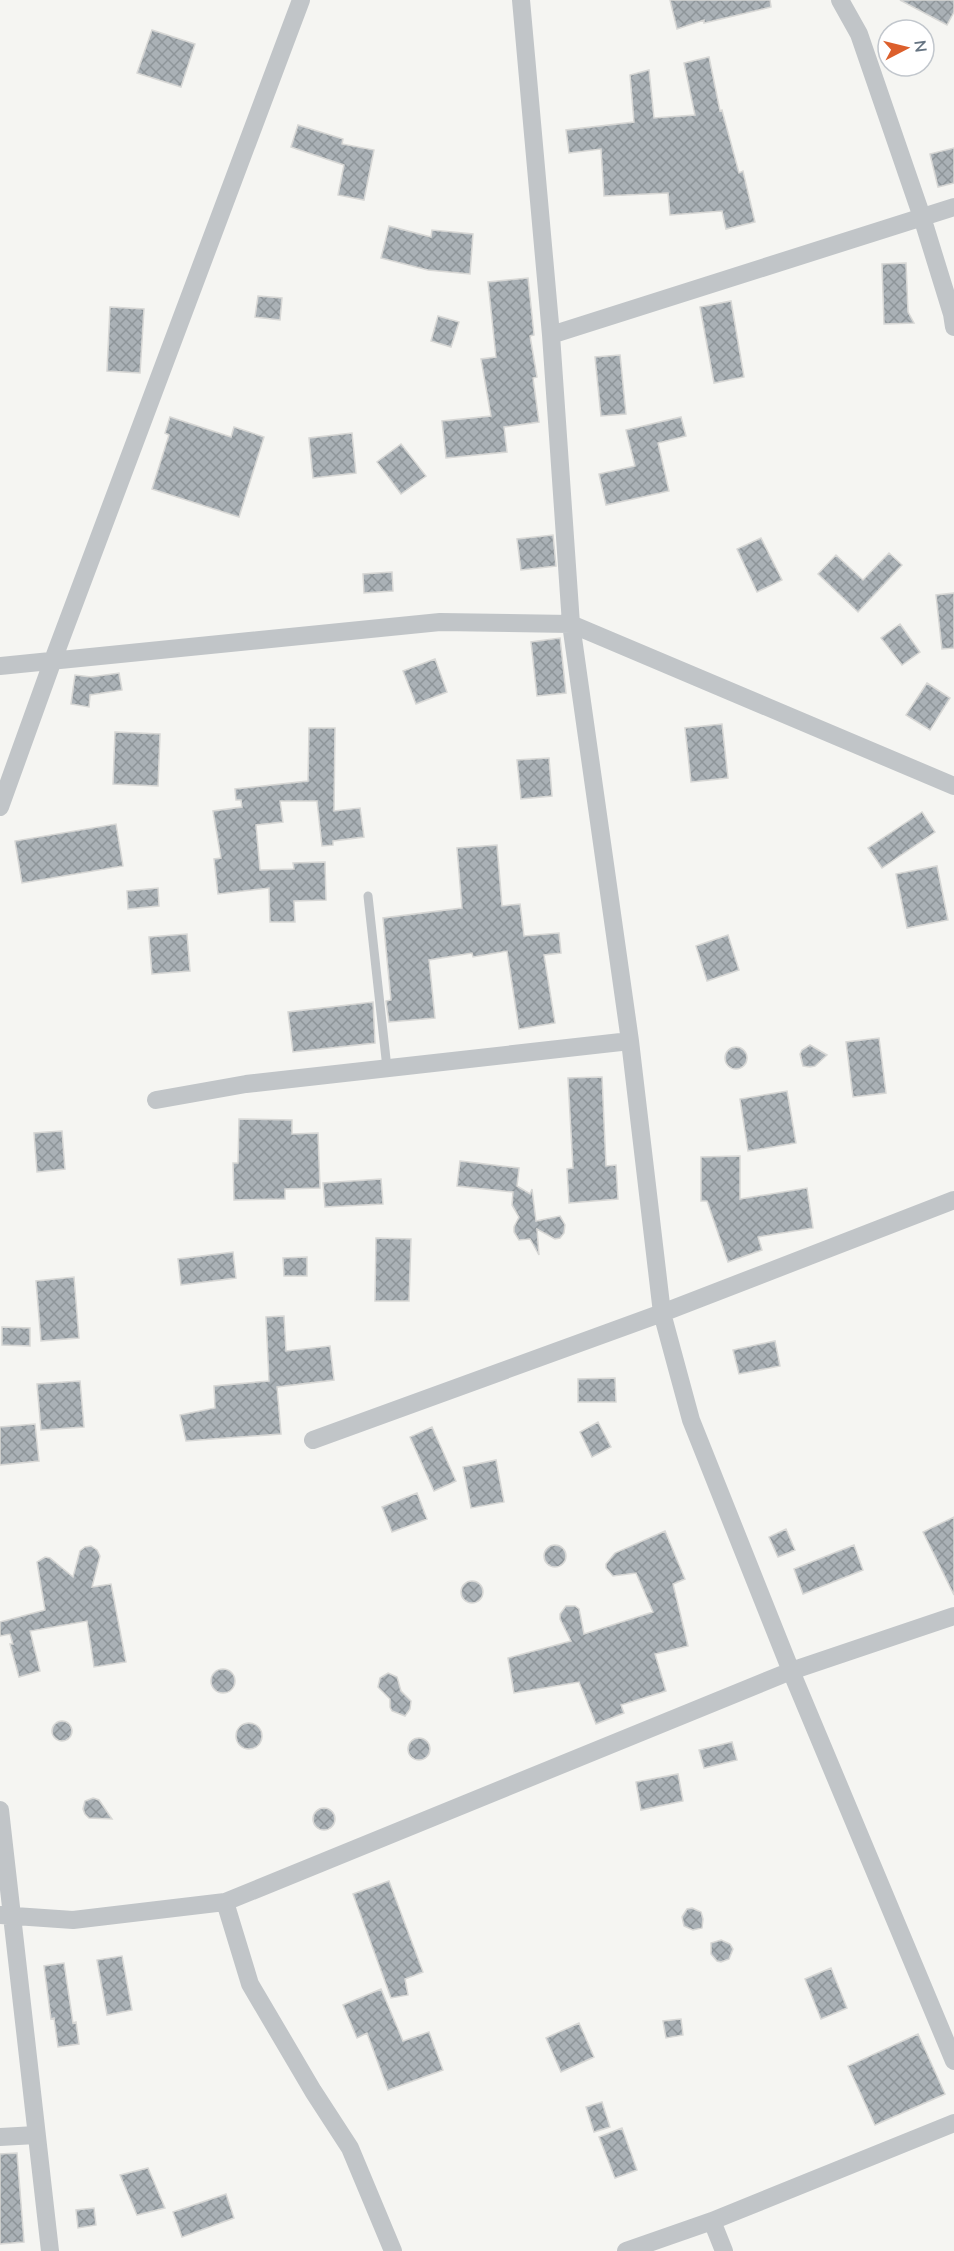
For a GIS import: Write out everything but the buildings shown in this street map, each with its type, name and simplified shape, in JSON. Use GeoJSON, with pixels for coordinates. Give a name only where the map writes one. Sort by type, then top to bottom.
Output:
{"type":"FeatureCollection","features":[{"type":"Feature","properties":{"kind":"street"},"geometry":{"type":"LineString","coordinates":[[0,807],[301,0]]}},
{"type":"Feature","properties":{"kind":"street"},"geometry":{"type":"LineString","coordinates":[[521,0],[551,335],[571,624],[630,1041],[662,1312],[691,1420],[791,1671],[954,2061]]}},
{"type":"Feature","properties":{"kind":"street"},"geometry":{"type":"LineString","coordinates":[[840,0],[859,34],[922,217],[954,327]]}},
{"type":"Feature","properties":{"kind":"street"},"geometry":{"type":"LineString","coordinates":[[551,335],[954,207]]}},
{"type":"Feature","properties":{"kind":"street"},"geometry":{"type":"LineString","coordinates":[[0,666],[440,622],[571,624],[954,786]]}},
{"type":"Feature","properties":{"kind":"street"},"geometry":{"type":"LineString","coordinates":[[156,1100],[246,1084],[630,1041]]}},
{"type":"Feature","properties":{"kind":"street"},"geometry":{"type":"LineString","coordinates":[[313,1440],[662,1312],[954,1200]]}},
{"type":"Feature","properties":{"kind":"street"},"geometry":{"type":"LineString","coordinates":[[6,1916],[73,1920],[225,1902],[791,1671],[954,1616]]}},
{"type":"Feature","properties":{"kind":"street"},"geometry":{"type":"LineString","coordinates":[[0,1810],[6,1916],[50,2251]]}},
{"type":"Feature","properties":{"kind":"street"},"geometry":{"type":"LineString","coordinates":[[225,1902],[249,1984],[350,2148],[393,2251]]}},
{"type":"Feature","properties":{"kind":"street"},"geometry":{"type":"LineString","coordinates":[[626,2251],[712,2221],[954,2123]]}},
{"type":"Feature","properties":{"kind":"street"},"geometry":{"type":"LineString","coordinates":[[0,2138],[36,2135]]}},
{"type":"Feature","properties":{"kind":"street"},"geometry":{"type":"LineString","coordinates":[[712,2221],[724,2251]]}},
{"type":"Feature","properties":{"kind":"lane"},"geometry":{"type":"LineString","coordinates":[[368,896],[387,1068]]}}]}
